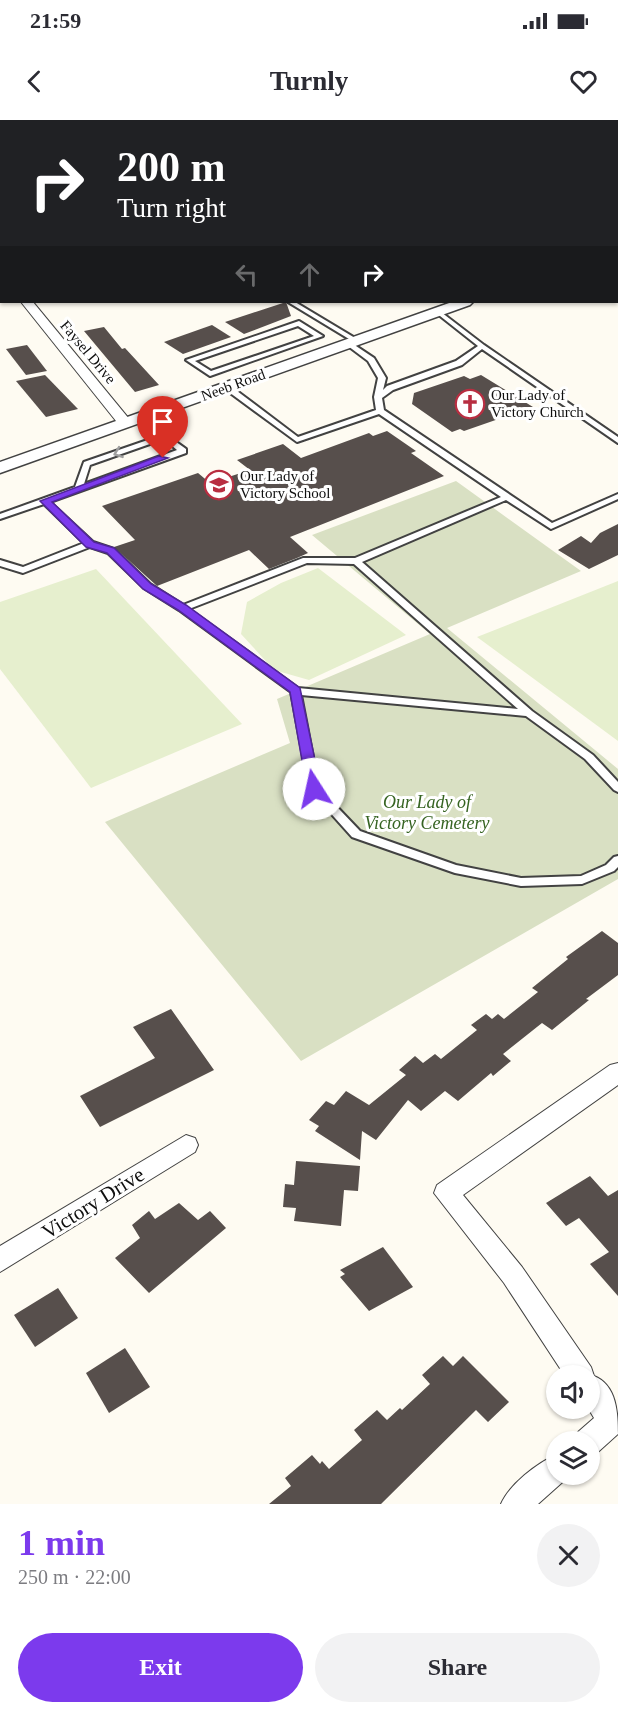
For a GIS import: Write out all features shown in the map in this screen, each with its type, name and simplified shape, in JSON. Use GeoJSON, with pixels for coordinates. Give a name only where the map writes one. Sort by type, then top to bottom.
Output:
{"type":"FeatureCollection","features":[{"type":"Feature","properties":{"kind":"street","name":"Faysel Drive"},"geometry":{"type":"LineString","coordinates":[[28,303],[125,423]]}},
{"type":"Feature","properties":{"kind":"street","name":"Neeb Road"},"geometry":{"type":"LineString","coordinates":[[0,468],[462,303]]}},
{"type":"Feature","properties":{"kind":"street"},"geometry":{"type":"LineString","coordinates":[[574,1365],[513,1275],[446,1193],[618,1072]]}},
{"type":"Feature","properties":{"kind":"street","name":"Victory Drive"},"geometry":{"type":"LineString","coordinates":[[0,1260],[186,1145]]}},
{"type":"Feature","properties":{"kind":"street"},"geometry":{"type":"LineString","coordinates":[[600,1403],[612,1421],[600,1432]]}},
{"type":"Feature","properties":{"kind":"street"},"geometry":{"type":"LineString","coordinates":[[516,1504],[546,1478]]}},
{"type":"Feature","properties":{"kind":"lane"},"geometry":{"type":"LineString","coordinates":[[293,303],[352,342],[371,360],[382,378],[378,397],[380,411],[551,526],[618,496]]}},
{"type":"Feature","properties":{"kind":"lane"},"geometry":{"type":"LineString","coordinates":[[437,312],[618,441]]}},
{"type":"Feature","properties":{"kind":"lane"},"geometry":{"type":"LineString","coordinates":[[299,323],[320,336],[297,344],[240,363],[210,374],[190,360],[299,323]]}},
{"type":"Feature","properties":{"kind":"lane"},"geometry":{"type":"LineString","coordinates":[[297,344],[315,355]]}},
{"type":"Feature","properties":{"kind":"lane"},"geometry":{"type":"LineString","coordinates":[[378,397],[390,388],[459,363],[482,346]]}},
{"type":"Feature","properties":{"kind":"lane"},"geometry":{"type":"LineString","coordinates":[[240,363],[259,376]]}},
{"type":"Feature","properties":{"kind":"lane"},"geometry":{"type":"LineString","coordinates":[[226,387],[297,440],[380,411]]}},
{"type":"Feature","properties":{"kind":"lane"},"geometry":{"type":"LineString","coordinates":[[0,517],[183,451],[165,436],[87,464],[79,488]]}},
{"type":"Feature","properties":{"kind":"lane"},"geometry":{"type":"LineString","coordinates":[[182,608],[306,560],[356,561],[507,497]]}},
{"type":"Feature","properties":{"kind":"lane"},"geometry":{"type":"LineString","coordinates":[[45,501],[90,544],[111,551],[147,586],[182,608],[296,691],[530,713]]}},
{"type":"Feature","properties":{"kind":"lane"},"geometry":{"type":"LineString","coordinates":[[0,563],[23,570],[90,544]]}},
{"type":"Feature","properties":{"kind":"lane"},"geometry":{"type":"LineString","coordinates":[[356,561],[530,713],[589,757],[618,788]]}},
{"type":"Feature","properties":{"kind":"lane"},"geometry":{"type":"LineString","coordinates":[[296,691],[314,789],[356,834],[455,869],[521,882],[582,880],[610,868],[618,860]]}},
{"type":"Feature","properties":{"kind":"green space","name":"Our Lady of Victory Cemetery"},"geometry":{"type":"Polygon","coordinates":[[[456,481],[581,571],[447,628],[618,769],[618,879],[301,1061],[105,822],[290,743],[277,699],[430,634],[312,535],[456,481]]]}},
{"type":"Feature","properties":{"kind":"green space"},"geometry":{"type":"Polygon","coordinates":[[[318,568],[406,635],[309,680],[274,670],[241,634],[247,602],[281,583],[318,568]]]}},
{"type":"Feature","properties":{"kind":"green space"},"geometry":{"type":"Polygon","coordinates":[[[96,569],[242,724],[91,788],[0,669],[0,602],[96,569]]]}},
{"type":"Feature","properties":{"kind":"green space"},"geometry":{"type":"Polygon","coordinates":[[[618,581],[618,741],[477,637],[618,581]]]}},
{"type":"Feature","properties":{"kind":"building"},"geometry":{"type":"Polygon","coordinates":[[[283,303],[286,303],[291,316],[244,334],[225,322],[283,303]]]}},
{"type":"Feature","properties":{"kind":"building"},"geometry":{"type":"Polygon","coordinates":[[[212,325],[231,337],[183,354],[164,342],[212,325]]]}},
{"type":"Feature","properties":{"kind":"building"},"geometry":{"type":"Polygon","coordinates":[[[104,327],[122,349],[125,348],[159,385],[135,392],[84,331],[104,327]]]}},
{"type":"Feature","properties":{"kind":"building"},"geometry":{"type":"Polygon","coordinates":[[[27,345],[47,371],[26,375],[6,349],[27,345]]]}},
{"type":"Feature","properties":{"kind":"building"},"geometry":{"type":"Polygon","coordinates":[[[45,375],[78,409],[46,417],[16,381],[45,375]]]}},
{"type":"Feature","properties":{"kind":"building","name":"Our Lady of Victory Church"},"geometry":{"type":"Polygon","coordinates":[[[481,375],[533,407],[464,431],[460,429],[452,432],[412,404],[414,393],[464,376],[470,379],[481,375]]]}},
{"type":"Feature","properties":{"kind":"building"},"geometry":{"type":"Polygon","coordinates":[[[387,431],[416,451],[411,453],[444,476],[290,537],[308,553],[297,558],[269,569],[249,550],[157,586],[114,547],[135,540],[102,506],[198,473],[210,483],[250,470],[237,460],[283,444],[301,458],[369,433],[373,436],[387,431]]]}},
{"type":"Feature","properties":{"kind":"building"},"geometry":{"type":"Polygon","coordinates":[[[618,524],[618,555],[589,569],[558,550],[581,536],[591,543],[600,533],[618,524]]]}},
{"type":"Feature","properties":{"kind":"building"},"geometry":{"type":"Polygon","coordinates":[[[602,931],[618,943],[618,975],[586,999],[589,1000],[552,1030],[542,1023],[503,1054],[511,1061],[493,1076],[491,1073],[458,1101],[445,1091],[421,1111],[408,1100],[376,1140],[362,1131],[360,1160],[315,1131],[319,1126],[309,1120],[326,1101],[334,1105],[346,1091],[369,1105],[406,1075],[399,1070],[415,1056],[423,1063],[435,1054],[441,1059],[477,1030],[471,1025],[486,1014],[492,1019],[498,1014],[504,1019],[538,992],[532,988],[568,959],[566,957],[602,931]]]}},
{"type":"Feature","properties":{"kind":"building"},"geometry":{"type":"Polygon","coordinates":[[[171,1009],[214,1070],[100,1127],[80,1096],[155,1058],[133,1027],[171,1009]]]}},
{"type":"Feature","properties":{"kind":"building"},"geometry":{"type":"Polygon","coordinates":[[[296,1161],[360,1166],[358,1191],[344,1190],[341,1226],[294,1221],[296,1208],[283,1207],[285,1184],[294,1185],[296,1161]]]}},
{"type":"Feature","properties":{"kind":"building"},"geometry":{"type":"Polygon","coordinates":[[[590,1176],[608,1196],[618,1190],[618,1296],[590,1264],[609,1252],[579,1218],[566,1226],[546,1203],[590,1176]]]}},
{"type":"Feature","properties":{"kind":"building"},"geometry":{"type":"Polygon","coordinates":[[[179,1203],[198,1220],[210,1211],[226,1228],[149,1293],[115,1258],[140,1238],[132,1225],[149,1211],[155,1219],[179,1203]]]}},
{"type":"Feature","properties":{"kind":"building"},"geometry":{"type":"Polygon","coordinates":[[[383,1247],[413,1287],[369,1311],[340,1277],[345,1274],[340,1270],[383,1247]]]}},
{"type":"Feature","properties":{"kind":"building"},"geometry":{"type":"Polygon","coordinates":[[[58,1288],[78,1318],[35,1347],[14,1315],[58,1288]]]}},
{"type":"Feature","properties":{"kind":"building"},"geometry":{"type":"Polygon","coordinates":[[[125,1348],[150,1387],[109,1413],[86,1373],[125,1348]]]}},
{"type":"Feature","properties":{"kind":"building"},"geometry":{"type":"Polygon","coordinates":[[[443,1356],[453,1366],[463,1356],[509,1402],[488,1422],[476,1410],[381,1504],[269,1504],[291,1486],[285,1478],[312,1455],[320,1464],[322,1461],[329,1469],[362,1440],[354,1430],[377,1410],[387,1420],[400,1408],[402,1410],[430,1384],[422,1375],[443,1356]]]}},
{"type":"Feature","properties":{"kind":"place","name":"Our Lady of Victory Church"},"geometry":{"type":"Point","coordinates":[470,404]}},
{"type":"Feature","properties":{"kind":"place","name":"Our Lady of Victory School"},"geometry":{"type":"Point","coordinates":[219,485]}},
{"type":"Feature","properties":{"kind":"route"},"geometry":{"type":"LineString","coordinates":[[163,458],[45,501],[90,544],[111,551],[147,586],[182,608],[296,691],[314,789]]}}]}
